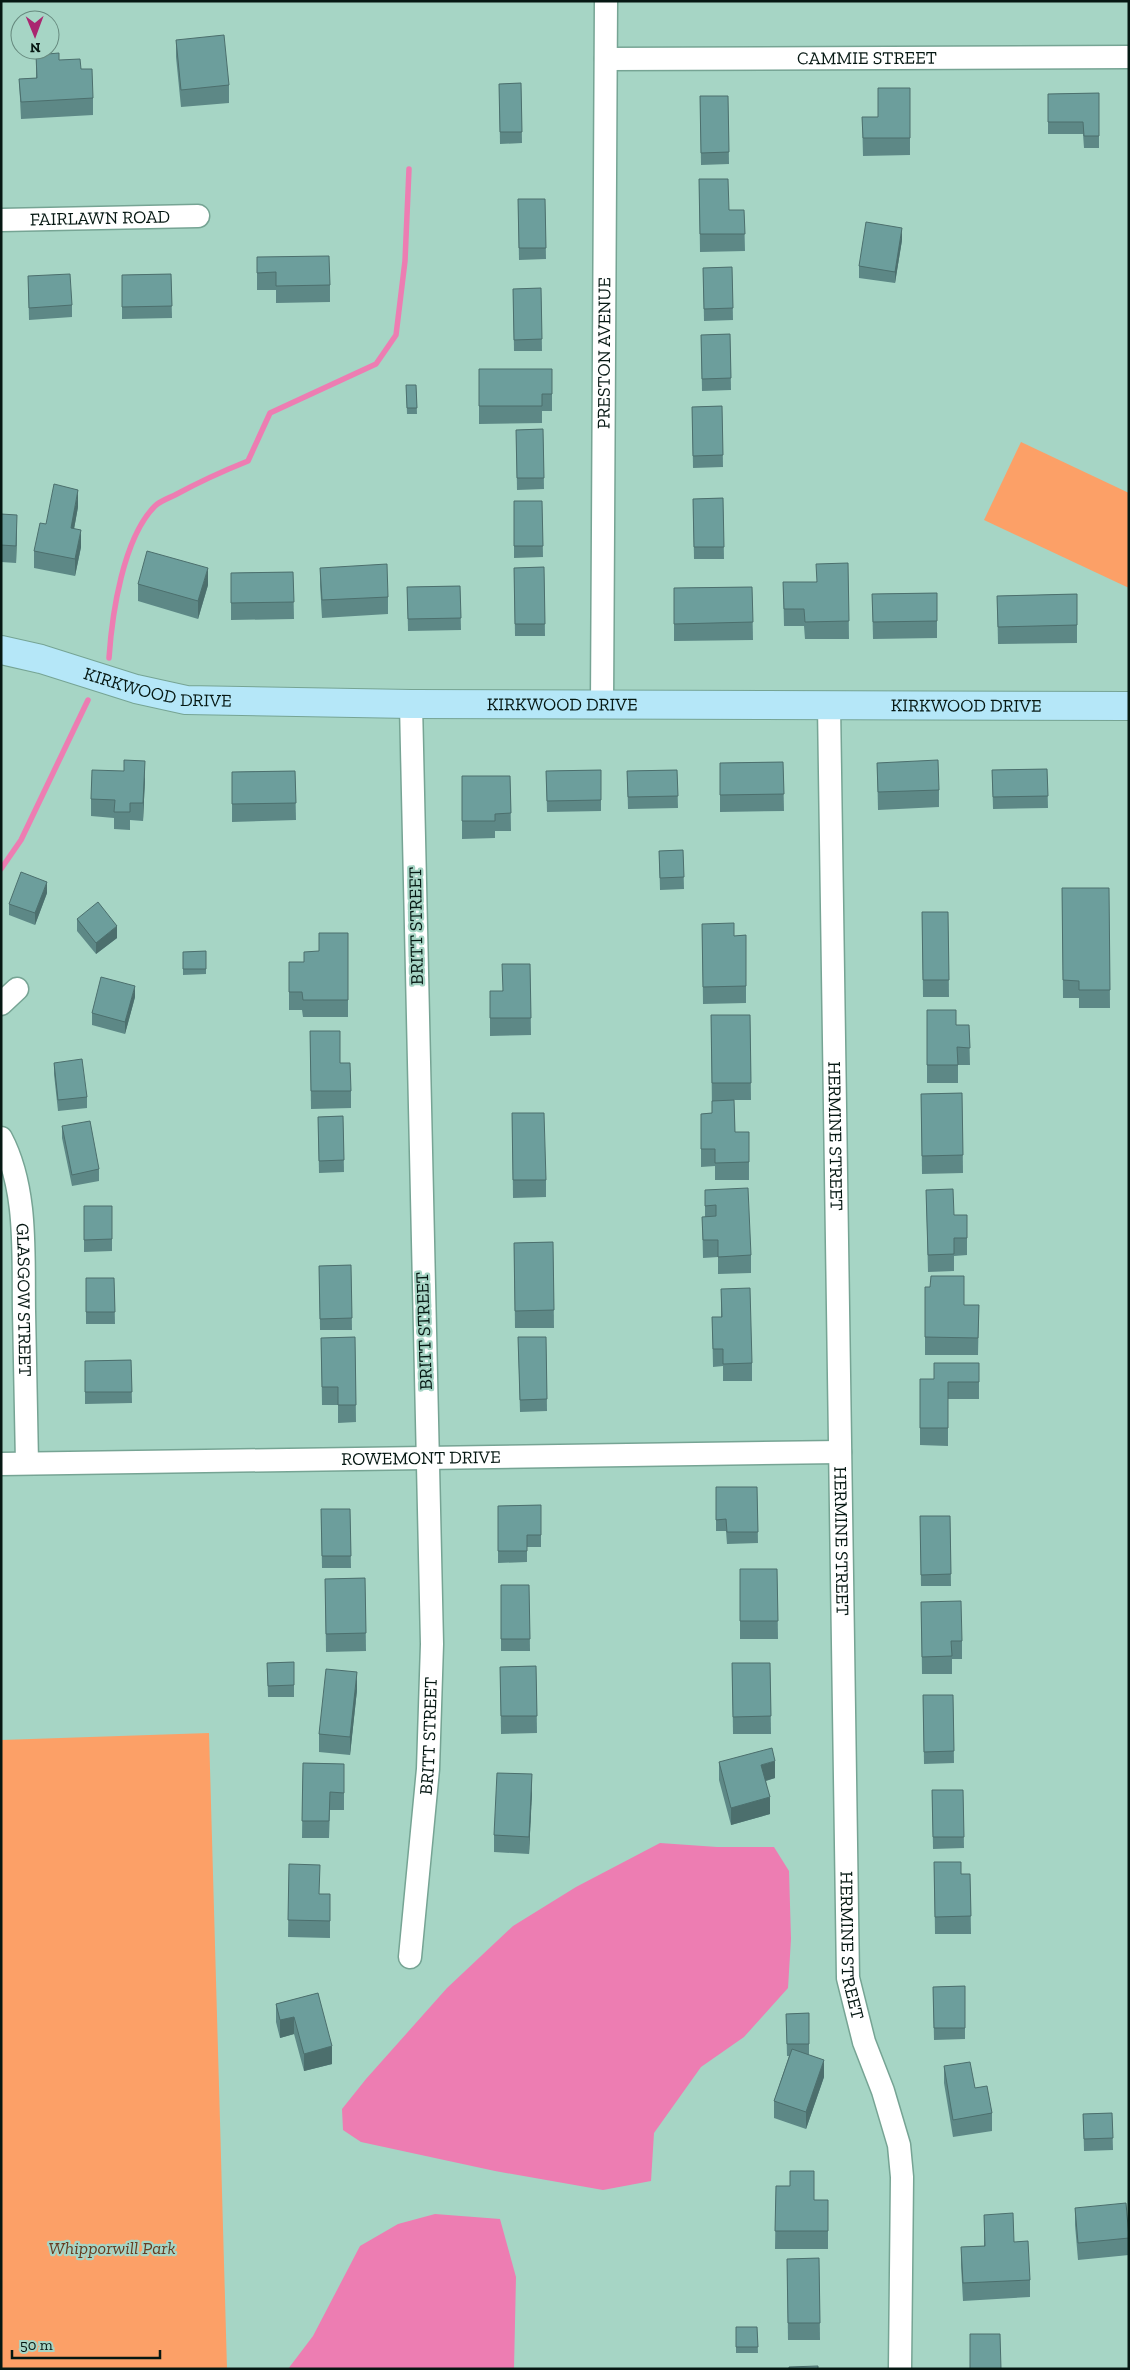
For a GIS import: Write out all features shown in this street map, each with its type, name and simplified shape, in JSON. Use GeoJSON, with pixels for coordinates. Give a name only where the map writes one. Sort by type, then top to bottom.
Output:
{"type":"FeatureCollection","features":[{"type":"Feature","properties":{"kind":"street","name":"PRESTON AVENUE"},"geometry":{"type":"LineString","coordinates":[[602,705],[606,1]]}},
{"type":"Feature","properties":{"kind":"street","name":"CAMMIE STREET"},"geometry":{"type":"LineString","coordinates":[[606,59],[1129,57]]}},
{"type":"Feature","properties":{"kind":"street","name":"FAIRLAWN ROAD"},"geometry":{"type":"LineString","coordinates":[[1,220],[198,216]]}},
{"type":"Feature","properties":{"kind":"street","name":"KIRKWOOD DRIVE"},"geometry":{"type":"LineString","coordinates":[[1,650],[41,659],[136,689],[186,700],[410,704],[1129,706]]}},
{"type":"Feature","properties":{"kind":"street","name":"BRITT STREET"},"geometry":{"type":"LineString","coordinates":[[410,704],[432,1644],[428,1769],[410,1957]]}},
{"type":"Feature","properties":{"kind":"street","name":"HERMINE STREET"},"geometry":{"type":"LineString","coordinates":[[829,705],[848,1978],[864,2042],[883,2091],[899,2145],[902,2177],[900,2369]]}},
{"type":"Feature","properties":{"kind":"street"},"geometry":{"type":"LineString","coordinates":[[1,1004],[17,989]]}},
{"type":"Feature","properties":{"kind":"street","name":"GLASGOW STREET"},"geometry":{"type":"LineString","coordinates":[[1,1138],[8,1151],[17,1188],[23,1234],[27,1463]]}},
{"type":"Feature","properties":{"kind":"street","name":"ROWEMONT DRIVE"},"geometry":{"type":"LineString","coordinates":[[1,1464],[840,1452]]}},
{"type":"Feature","properties":{"kind":"green space"},"geometry":{"type":"Polygon","coordinates":[[[1021,442],[1129,493],[1129,588],[984,520],[1021,442]]]}},
{"type":"Feature","properties":{"kind":"green space","name":"Whipporwill Park"},"geometry":{"type":"Polygon","coordinates":[[[209,1733],[227,2369],[1,2369],[1,1740],[209,1733]]]}},
{"type":"Feature","properties":{"kind":"shaded area"},"geometry":{"type":"Polygon","coordinates":[[[660,1843],[717,1847],[774,1847],[789,1871],[791,1939],[788,1988],[744,2037],[701,2067],[654,2133],[651,2181],[603,2190],[495,2171],[361,2142],[343,2130],[342,2109],[366,2079],[447,1988],[513,1926],[576,1887],[660,1843]]]}},
{"type":"Feature","properties":{"kind":"shaded area"},"geometry":{"type":"Polygon","coordinates":[[[435,2214],[500,2219],[516,2277],[514,2369],[288,2369],[313,2336],[360,2246],[398,2224],[435,2214]]]}},
{"type":"Feature","properties":{"kind":"building"},"geometry":{"type":"Polygon","coordinates":[[[224,35],[229,85],[181,90],[176,40],[224,35]]]}},
{"type":"Feature","properties":{"kind":"building"},"geometry":{"type":"Polygon","coordinates":[[[80,59],[81,69],[92,69],[93,98],[21,102],[19,79],[37,78],[36,60],[80,59]]]}},
{"type":"Feature","properties":{"kind":"building"},"geometry":{"type":"Polygon","coordinates":[[[521,83],[522,132],[500,132],[499,84],[521,83]]]}},
{"type":"Feature","properties":{"kind":"building"},"geometry":{"type":"Polygon","coordinates":[[[878,88],[910,88],[910,138],[863,138],[862,117],[878,117],[878,88]]]}},
{"type":"Feature","properties":{"kind":"building"},"geometry":{"type":"Polygon","coordinates":[[[1099,93],[1099,136],[1084,136],[1083,122],[1048,122],[1048,94],[1099,93]]]}},
{"type":"Feature","properties":{"kind":"building"},"geometry":{"type":"Polygon","coordinates":[[[700,96],[728,96],[729,152],[701,153],[700,96]]]}},
{"type":"Feature","properties":{"kind":"building"},"geometry":{"type":"Polygon","coordinates":[[[699,179],[728,179],[729,210],[744,210],[745,234],[700,234],[699,179]]]}},
{"type":"Feature","properties":{"kind":"building"},"geometry":{"type":"Polygon","coordinates":[[[518,199],[545,199],[546,248],[519,248],[518,199]]]}},
{"type":"Feature","properties":{"kind":"building"},"geometry":{"type":"Polygon","coordinates":[[[866,222],[902,228],[895,272],[859,266],[866,222]]]}},
{"type":"Feature","properties":{"kind":"building"},"geometry":{"type":"Polygon","coordinates":[[[329,256],[330,285],[276,286],[276,272],[257,273],[257,257],[329,256]]]}},
{"type":"Feature","properties":{"kind":"building"},"geometry":{"type":"Polygon","coordinates":[[[732,267],[733,308],[704,309],[703,268],[732,267]]]}},
{"type":"Feature","properties":{"kind":"building"},"geometry":{"type":"Polygon","coordinates":[[[70,274],[72,305],[29,308],[28,276],[70,274]]]}},
{"type":"Feature","properties":{"kind":"building"},"geometry":{"type":"Polygon","coordinates":[[[171,274],[172,306],[122,307],[122,275],[171,274]]]}},
{"type":"Feature","properties":{"kind":"building"},"geometry":{"type":"Polygon","coordinates":[[[541,288],[542,339],[514,340],[513,289],[541,288]]]}},
{"type":"Feature","properties":{"kind":"building"},"geometry":{"type":"Polygon","coordinates":[[[730,334],[731,378],[702,379],[701,335],[730,334]]]}},
{"type":"Feature","properties":{"kind":"building"},"geometry":{"type":"Polygon","coordinates":[[[479,369],[552,369],[552,394],[542,394],[542,406],[479,406],[479,369]]]}},
{"type":"Feature","properties":{"kind":"building"},"geometry":{"type":"Polygon","coordinates":[[[406,385],[416,385],[417,408],[407,408],[406,385]]]}},
{"type":"Feature","properties":{"kind":"building"},"geometry":{"type":"Polygon","coordinates":[[[722,406],[723,455],[693,456],[692,407],[722,406]]]}},
{"type":"Feature","properties":{"kind":"building"},"geometry":{"type":"Polygon","coordinates":[[[543,429],[544,478],[517,478],[516,430],[543,429]]]}},
{"type":"Feature","properties":{"kind":"building"},"geometry":{"type":"Polygon","coordinates":[[[54,484],[78,490],[71,528],[81,530],[75,559],[34,551],[40,523],[46,524],[54,484]]]}},
{"type":"Feature","properties":{"kind":"building"},"geometry":{"type":"Polygon","coordinates":[[[723,498],[724,547],[694,547],[693,499],[723,498]]]}},
{"type":"Feature","properties":{"kind":"building"},"geometry":{"type":"Polygon","coordinates":[[[514,501],[542,501],[543,546],[514,546],[514,501]]]}},
{"type":"Feature","properties":{"kind":"building"},"geometry":{"type":"Polygon","coordinates":[[[1,514],[17,515],[16,546],[1,545],[1,514]]]}},
{"type":"Feature","properties":{"kind":"building"},"geometry":{"type":"Polygon","coordinates":[[[147,551],[208,568],[198,601],[138,584],[147,551]]]}},
{"type":"Feature","properties":{"kind":"building"},"geometry":{"type":"Polygon","coordinates":[[[848,563],[849,621],[805,622],[804,609],[784,609],[783,582],[817,582],[816,564],[848,563]]]}},
{"type":"Feature","properties":{"kind":"building"},"geometry":{"type":"Polygon","coordinates":[[[387,564],[388,597],[322,600],[320,568],[387,564]]]}},
{"type":"Feature","properties":{"kind":"building"},"geometry":{"type":"Polygon","coordinates":[[[544,567],[545,624],[515,624],[514,568],[544,567]]]}},
{"type":"Feature","properties":{"kind":"building"},"geometry":{"type":"Polygon","coordinates":[[[293,572],[294,602],[231,603],[231,573],[293,572]]]}},
{"type":"Feature","properties":{"kind":"building"},"geometry":{"type":"Polygon","coordinates":[[[460,586],[461,618],[408,619],[407,587],[460,586]]]}},
{"type":"Feature","properties":{"kind":"building"},"geometry":{"type":"Polygon","coordinates":[[[752,587],[753,622],[674,624],[674,588],[752,587]]]}},
{"type":"Feature","properties":{"kind":"building"},"geometry":{"type":"Polygon","coordinates":[[[937,593],[937,621],[873,622],[872,594],[937,593]]]}},
{"type":"Feature","properties":{"kind":"building"},"geometry":{"type":"Polygon","coordinates":[[[1077,594],[1077,625],[998,627],[997,596],[1077,594]]]}},
{"type":"Feature","properties":{"kind":"building"},"geometry":{"type":"Polygon","coordinates":[[[124,760],[145,761],[143,803],[130,803],[130,812],[114,812],[115,800],[91,799],[92,770],[124,771],[124,760]]]}},
{"type":"Feature","properties":{"kind":"building"},"geometry":{"type":"Polygon","coordinates":[[[938,760],[939,790],[878,792],[877,763],[938,760]]]}},
{"type":"Feature","properties":{"kind":"building"},"geometry":{"type":"Polygon","coordinates":[[[783,762],[784,794],[720,795],[720,763],[783,762]]]}},
{"type":"Feature","properties":{"kind":"building"},"geometry":{"type":"Polygon","coordinates":[[[1047,769],[1048,796],[993,797],[992,770],[1047,769]]]}},
{"type":"Feature","properties":{"kind":"building"},"geometry":{"type":"Polygon","coordinates":[[[601,770],[601,800],[547,801],[546,771],[601,770]]]}},
{"type":"Feature","properties":{"kind":"building"},"geometry":{"type":"Polygon","coordinates":[[[677,770],[678,796],[628,797],[627,771],[677,770]]]}},
{"type":"Feature","properties":{"kind":"building"},"geometry":{"type":"Polygon","coordinates":[[[295,771],[296,803],[232,804],[232,772],[295,771]]]}},
{"type":"Feature","properties":{"kind":"building"},"geometry":{"type":"Polygon","coordinates":[[[462,776],[510,776],[511,813],[495,814],[495,821],[462,821],[462,776]]]}},
{"type":"Feature","properties":{"kind":"building"},"geometry":{"type":"Polygon","coordinates":[[[683,850],[684,877],[660,878],[659,851],[683,850]]]}},
{"type":"Feature","properties":{"kind":"building"},"geometry":{"type":"Polygon","coordinates":[[[21,872],[47,882],[35,913],[9,904],[21,872]]]}},
{"type":"Feature","properties":{"kind":"building"},"geometry":{"type":"Polygon","coordinates":[[[1062,888],[1109,888],[1110,990],[1079,990],[1079,981],[1063,980],[1062,888]]]}},
{"type":"Feature","properties":{"kind":"building"},"geometry":{"type":"Polygon","coordinates":[[[98,902],[117,926],[96,943],[77,919],[98,902]]]}},
{"type":"Feature","properties":{"kind":"building"},"geometry":{"type":"Polygon","coordinates":[[[922,912],[948,912],[949,980],[923,980],[922,912]]]}},
{"type":"Feature","properties":{"kind":"building"},"geometry":{"type":"Polygon","coordinates":[[[734,923],[734,936],[746,935],[746,986],[703,987],[702,924],[734,923]]]}},
{"type":"Feature","properties":{"kind":"building"},"geometry":{"type":"Polygon","coordinates":[[[319,933],[348,933],[348,1000],[303,1000],[302,992],[289,992],[289,962],[304,962],[304,952],[319,951],[319,933]]]}},
{"type":"Feature","properties":{"kind":"building"},"geometry":{"type":"Polygon","coordinates":[[[206,951],[206,969],[183,969],[183,952],[206,951]]]}},
{"type":"Feature","properties":{"kind":"building"},"geometry":{"type":"Polygon","coordinates":[[[502,964],[530,964],[531,1018],[490,1018],[490,991],[503,991],[502,964]]]}},
{"type":"Feature","properties":{"kind":"building"},"geometry":{"type":"Polygon","coordinates":[[[101,977],[135,986],[125,1022],[92,1013],[101,977]]]}},
{"type":"Feature","properties":{"kind":"building"},"geometry":{"type":"Polygon","coordinates":[[[927,1010],[956,1010],[956,1025],[969,1025],[970,1048],[957,1047],[958,1065],[927,1065],[927,1010]]]}},
{"type":"Feature","properties":{"kind":"building"},"geometry":{"type":"Polygon","coordinates":[[[711,1015],[750,1015],[751,1083],[712,1083],[711,1015]]]}},
{"type":"Feature","properties":{"kind":"building"},"geometry":{"type":"Polygon","coordinates":[[[310,1031],[340,1031],[340,1063],[350,1063],[351,1091],[311,1091],[310,1031]]]}},
{"type":"Feature","properties":{"kind":"building"},"geometry":{"type":"Polygon","coordinates":[[[82,1059],[87,1097],[58,1100],[54,1063],[82,1059]]]}},
{"type":"Feature","properties":{"kind":"building"},"geometry":{"type":"Polygon","coordinates":[[[962,1093],[963,1155],[922,1156],[921,1094],[962,1093]]]}},
{"type":"Feature","properties":{"kind":"building"},"geometry":{"type":"Polygon","coordinates":[[[734,1100],[735,1132],[749,1132],[749,1162],[715,1163],[715,1149],[701,1149],[701,1114],[712,1113],[712,1101],[734,1100]]]}},
{"type":"Feature","properties":{"kind":"building"},"geometry":{"type":"Polygon","coordinates":[[[512,1113],[544,1113],[546,1180],[513,1180],[512,1113]]]}},
{"type":"Feature","properties":{"kind":"building"},"geometry":{"type":"Polygon","coordinates":[[[343,1116],[344,1160],[319,1161],[318,1117],[343,1116]]]}},
{"type":"Feature","properties":{"kind":"building"},"geometry":{"type":"Polygon","coordinates":[[[90,1121],[99,1169],[72,1175],[62,1126],[90,1121]]]}},
{"type":"Feature","properties":{"kind":"building"},"geometry":{"type":"Polygon","coordinates":[[[748,1188],[751,1255],[718,1257],[718,1240],[703,1240],[702,1217],[716,1216],[716,1205],[705,1206],[705,1190],[748,1188]]]}},
{"type":"Feature","properties":{"kind":"building"},"geometry":{"type":"Polygon","coordinates":[[[953,1189],[954,1215],[967,1215],[967,1238],[954,1238],[954,1254],[928,1255],[926,1190],[953,1189]]]}},
{"type":"Feature","properties":{"kind":"building"},"geometry":{"type":"Polygon","coordinates":[[[84,1206],[112,1206],[112,1239],[84,1240],[84,1206]]]}},
{"type":"Feature","properties":{"kind":"building"},"geometry":{"type":"Polygon","coordinates":[[[553,1242],[554,1310],[515,1311],[514,1243],[553,1242]]]}},
{"type":"Feature","properties":{"kind":"building"},"geometry":{"type":"Polygon","coordinates":[[[351,1265],[352,1318],[320,1319],[319,1266],[351,1265]]]}},
{"type":"Feature","properties":{"kind":"building"},"geometry":{"type":"Polygon","coordinates":[[[931,1276],[964,1276],[964,1305],[979,1305],[978,1338],[925,1337],[925,1287],[930,1287],[931,1276]]]}},
{"type":"Feature","properties":{"kind":"building"},"geometry":{"type":"Polygon","coordinates":[[[86,1278],[114,1278],[115,1312],[86,1312],[86,1278]]]}},
{"type":"Feature","properties":{"kind":"building"},"geometry":{"type":"Polygon","coordinates":[[[750,1288],[752,1363],[723,1364],[723,1349],[713,1349],[712,1317],[722,1317],[721,1289],[750,1288]]]}},
{"type":"Feature","properties":{"kind":"building"},"geometry":{"type":"Polygon","coordinates":[[[355,1337],[356,1405],[338,1405],[338,1387],[322,1387],[321,1338],[355,1337]]]}},
{"type":"Feature","properties":{"kind":"building"},"geometry":{"type":"Polygon","coordinates":[[[518,1337],[546,1337],[547,1399],[520,1400],[518,1337]]]}},
{"type":"Feature","properties":{"kind":"building"},"geometry":{"type":"Polygon","coordinates":[[[131,1360],[132,1392],[85,1392],[85,1361],[131,1360]]]}},
{"type":"Feature","properties":{"kind":"building"},"geometry":{"type":"Polygon","coordinates":[[[934,1363],[979,1363],[979,1382],[948,1382],[948,1428],[920,1428],[920,1379],[934,1379],[934,1363]]]}},
{"type":"Feature","properties":{"kind":"building"},"geometry":{"type":"Polygon","coordinates":[[[716,1487],[757,1487],[758,1532],[727,1532],[726,1519],[716,1520],[716,1487]]]}},
{"type":"Feature","properties":{"kind":"building"},"geometry":{"type":"Polygon","coordinates":[[[541,1505],[541,1535],[527,1535],[527,1551],[498,1551],[498,1506],[541,1505]]]}},
{"type":"Feature","properties":{"kind":"building"},"geometry":{"type":"Polygon","coordinates":[[[321,1509],[350,1509],[351,1556],[322,1556],[321,1509]]]}},
{"type":"Feature","properties":{"kind":"building"},"geometry":{"type":"Polygon","coordinates":[[[920,1516],[950,1516],[951,1574],[921,1575],[920,1516]]]}},
{"type":"Feature","properties":{"kind":"building"},"geometry":{"type":"Polygon","coordinates":[[[740,1569],[777,1569],[778,1621],[740,1621],[740,1569]]]}},
{"type":"Feature","properties":{"kind":"building"},"geometry":{"type":"Polygon","coordinates":[[[365,1578],[366,1633],[326,1634],[325,1579],[365,1578]]]}},
{"type":"Feature","properties":{"kind":"building"},"geometry":{"type":"Polygon","coordinates":[[[501,1585],[529,1585],[530,1639],[501,1639],[501,1585]]]}},
{"type":"Feature","properties":{"kind":"building"},"geometry":{"type":"Polygon","coordinates":[[[961,1601],[962,1641],[951,1641],[952,1656],[922,1657],[921,1602],[961,1601]]]}},
{"type":"Feature","properties":{"kind":"building"},"geometry":{"type":"Polygon","coordinates":[[[294,1662],[294,1685],[268,1686],[267,1663],[294,1662]]]}},
{"type":"Feature","properties":{"kind":"building"},"geometry":{"type":"Polygon","coordinates":[[[732,1663],[770,1663],[771,1716],[733,1717],[732,1663]]]}},
{"type":"Feature","properties":{"kind":"building"},"geometry":{"type":"Polygon","coordinates":[[[536,1666],[537,1716],[501,1716],[500,1667],[536,1666]]]}},
{"type":"Feature","properties":{"kind":"building"},"geometry":{"type":"Polygon","coordinates":[[[326,1669],[357,1672],[350,1737],[319,1734],[326,1669]]]}},
{"type":"Feature","properties":{"kind":"building"},"geometry":{"type":"Polygon","coordinates":[[[923,1695],[953,1695],[954,1751],[924,1752],[923,1695]]]}},
{"type":"Feature","properties":{"kind":"building"},"geometry":{"type":"Polygon","coordinates":[[[772,1748],[775,1761],[761,1765],[770,1797],[731,1808],[719,1762],[772,1748]]]}},
{"type":"Feature","properties":{"kind":"building"},"geometry":{"type":"Polygon","coordinates":[[[303,1763],[344,1764],[344,1793],[330,1792],[329,1821],[302,1821],[303,1763]]]}},
{"type":"Feature","properties":{"kind":"building"},"geometry":{"type":"Polygon","coordinates":[[[497,1773],[532,1774],[529,1837],[494,1835],[497,1773]]]}},
{"type":"Feature","properties":{"kind":"building"},"geometry":{"type":"Polygon","coordinates":[[[932,1790],[963,1790],[964,1837],[933,1837],[932,1790]]]}},
{"type":"Feature","properties":{"kind":"building"},"geometry":{"type":"Polygon","coordinates":[[[934,1862],[961,1862],[961,1874],[970,1874],[971,1916],[935,1917],[934,1862]]]}},
{"type":"Feature","properties":{"kind":"building"},"geometry":{"type":"Polygon","coordinates":[[[289,1864],[320,1865],[319,1894],[330,1894],[330,1921],[288,1920],[289,1864]]]}},
{"type":"Feature","properties":{"kind":"building"},"geometry":{"type":"Polygon","coordinates":[[[965,1986],[965,2028],[934,2028],[933,1987],[965,1986]]]}},
{"type":"Feature","properties":{"kind":"building"},"geometry":{"type":"Polygon","coordinates":[[[318,1993],[332,2046],[304,2054],[294,2017],[280,2020],[276,2004],[318,1993]]]}},
{"type":"Feature","properties":{"kind":"building"},"geometry":{"type":"Polygon","coordinates":[[[809,2013],[809,2044],[787,2044],[786,2014],[809,2013]]]}},
{"type":"Feature","properties":{"kind":"building"},"geometry":{"type":"Polygon","coordinates":[[[792,2049],[824,2060],[806,2112],[774,2101],[792,2049]]]}},
{"type":"Feature","properties":{"kind":"building"},"geometry":{"type":"Polygon","coordinates":[[[970,2062],[975,2088],[987,2086],[992,2113],[953,2120],[944,2066],[970,2062]]]}},
{"type":"Feature","properties":{"kind":"building"},"geometry":{"type":"Polygon","coordinates":[[[1112,2113],[1113,2138],[1084,2139],[1083,2114],[1112,2113]]]}},
{"type":"Feature","properties":{"kind":"building"},"geometry":{"type":"Polygon","coordinates":[[[790,2171],[814,2171],[814,2200],[828,2200],[828,2231],[775,2231],[776,2186],[790,2186],[790,2171]]]}},
{"type":"Feature","properties":{"kind":"building"},"geometry":{"type":"Polygon","coordinates":[[[1126,2203],[1129,2238],[1078,2243],[1075,2208],[1126,2203]]]}},
{"type":"Feature","properties":{"kind":"building"},"geometry":{"type":"Polygon","coordinates":[[[1013,2213],[1014,2242],[1028,2241],[1030,2280],[963,2283],[961,2247],[985,2246],[984,2215],[1013,2213]]]}},
{"type":"Feature","properties":{"kind":"building"},"geometry":{"type":"Polygon","coordinates":[[[819,2258],[820,2323],[788,2323],[787,2259],[819,2258]]]}},
{"type":"Feature","properties":{"kind":"building"},"geometry":{"type":"Polygon","coordinates":[[[736,2327],[757,2327],[758,2347],[736,2347],[736,2327]]]}},
{"type":"Feature","properties":{"kind":"building"},"geometry":{"type":"Polygon","coordinates":[[[970,2334],[1000,2334],[1001,2369],[970,2369],[970,2334]]]}},
{"type":"Feature","properties":{"kind":"building"},"geometry":{"type":"Polygon","coordinates":[[[818,2366],[818,2369],[789,2369],[789,2367],[818,2366]]]}},
{"type":"Feature","properties":{"kind":"waterway"},"geometry":{"type":"LineString","coordinates":[[109,658],[116,599],[127,557],[144,520],[155,506],[202,481],[248,461],[270,413],[376,364],[396,335],[405,261],[409,169]]}},
{"type":"Feature","properties":{"kind":"waterway"},"geometry":{"type":"LineString","coordinates":[[1,869],[21,840],[88,700]]}}]}
